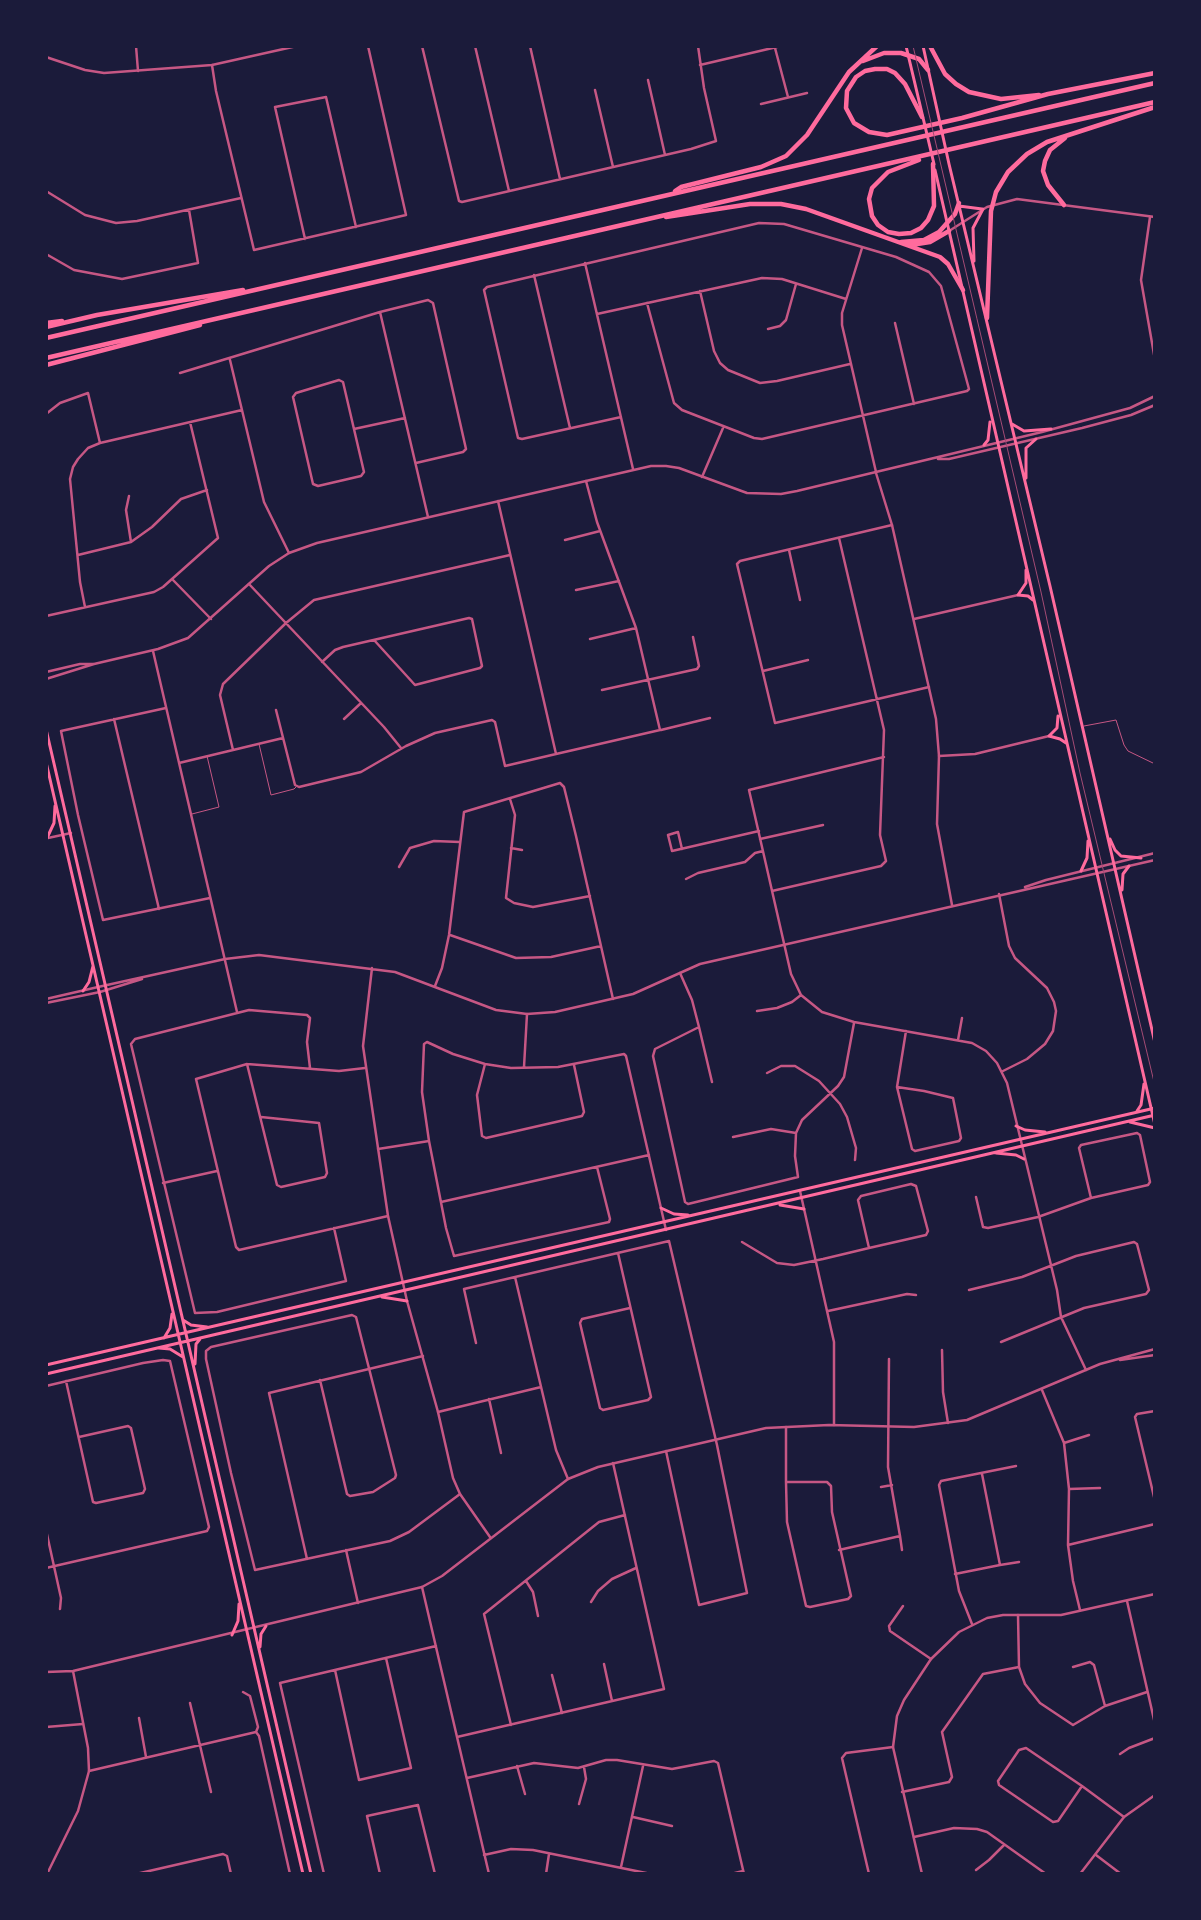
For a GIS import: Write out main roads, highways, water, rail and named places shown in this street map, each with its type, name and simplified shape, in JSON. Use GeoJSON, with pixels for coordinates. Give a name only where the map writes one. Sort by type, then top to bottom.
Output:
{"type":"FeatureCollection","features":[{"type":"Feature","properties":{"kind":"highway"},"geometry":{"type":"LineString","coordinates":[[671,194],[682,187],[761,167],[786,156],[807,135],[834,92],[854,67],[877,46]]}},
{"type":"Feature","properties":{"kind":"highway"},"geometry":{"type":"LineString","coordinates":[[930,46],[945,74],[969,92],[1001,98],[1048,94]]}},
{"type":"Feature","properties":{"kind":"highway"},"geometry":{"type":"LineString","coordinates":[[854,67],[878,55],[895,53],[908,54],[923,62],[928,70]]}},
{"type":"Feature","properties":{"kind":"highway"},"geometry":{"type":"LineString","coordinates":[[922,117],[905,84],[895,73],[887,69],[865,71],[856,77],[847,91],[846,108],[854,123],[869,132],[887,135],[962,118],[1048,94],[1155,73]]}},
{"type":"Feature","properties":{"kind":"highway"},"geometry":{"type":"LineString","coordinates":[[46,338],[1155,82]]}},
{"type":"Feature","properties":{"kind":"highway"},"geometry":{"type":"LineString","coordinates":[[48,358],[1155,102]]}},
{"type":"Feature","properties":{"kind":"highway"},"geometry":{"type":"LineString","coordinates":[[987,318],[990,211],[996,192],[1008,172],[1027,154],[1047,142],[1155,108]]}},
{"type":"Feature","properties":{"kind":"highway"},"geometry":{"type":"LineString","coordinates":[[1064,205],[1048,185],[1044,166],[1052,147],[1075,133]]}},
{"type":"Feature","properties":{"kind":"highway"},"geometry":{"type":"LineString","coordinates":[[934,164],[934,206],[925,224],[916,231],[899,234],[888,232],[878,225],[872,216],[869,199],[872,188],[878,179],[899,166],[942,152]]}},
{"type":"Feature","properties":{"kind":"highway"},"geometry":{"type":"LineString","coordinates":[[653,218],[740,205],[781,204],[814,212],[902,245],[928,252],[944,260],[963,290]]}},
{"type":"Feature","properties":{"kind":"highway"},"geometry":{"type":"LineString","coordinates":[[892,241],[924,240],[935,235],[948,224],[959,205]]}},
{"type":"Feature","properties":{"kind":"highway"},"geometry":{"type":"LineString","coordinates":[[902,245],[925,243],[949,231]]}},
{"type":"Feature","properties":{"kind":"highway"},"geometry":{"type":"LineString","coordinates":[[46,323],[68,321],[237,290],[255,290]]}},
{"type":"Feature","properties":{"kind":"highway"},"geometry":{"type":"LineString","coordinates":[[46,328],[68,321]]}},
{"type":"Feature","properties":{"kind":"highway"},"geometry":{"type":"LineString","coordinates":[[46,364],[194,327],[209,321]]}},
{"type":"Feature","properties":{"kind":"main road"},"geometry":{"type":"LineString","coordinates":[[906,46],[1095,868],[1153,1108],[1155,1126],[1127,1122]]}},
{"type":"Feature","properties":{"kind":"main road"},"geometry":{"type":"LineString","coordinates":[[923,46],[937,114],[1026,483],[1155,1043]]}},
{"type":"Feature","properties":{"kind":"main road"},"geometry":{"type":"LineString","coordinates":[[959,205],[982,209],[973,228],[976,250],[974,264]]}},
{"type":"Feature","properties":{"kind":"main road"},"geometry":{"type":"LineString","coordinates":[[984,445],[988,440],[991,418]]}},
{"type":"Feature","properties":{"kind":"main road"},"geometry":{"type":"LineString","coordinates":[[1012,424],[1024,431],[1051,429]]}},
{"type":"Feature","properties":{"kind":"main road"},"geometry":{"type":"LineString","coordinates":[[1026,483],[1026,448],[1036,439]]}},
{"type":"Feature","properties":{"kind":"main road"},"geometry":{"type":"LineString","coordinates":[[1026,564],[1026,583],[1018,596],[1028,596],[1034,601]]}},
{"type":"Feature","properties":{"kind":"main road"},"geometry":{"type":"LineString","coordinates":[[1058,708],[1058,725],[1049,736],[1066,743]]}},
{"type":"Feature","properties":{"kind":"main road"},"geometry":{"type":"LineString","coordinates":[[46,729],[311,1874]]}},
{"type":"Feature","properties":{"kind":"main road"},"geometry":{"type":"LineString","coordinates":[[46,762],[303,1874]]}},
{"type":"Feature","properties":{"kind":"main road"},"geometry":{"type":"LineString","coordinates":[[47,838],[54,824],[56,803]]}},
{"type":"Feature","properties":{"kind":"main road"},"geometry":{"type":"LineString","coordinates":[[1107,833],[1117,854],[1125,857],[1141,858]]}},
{"type":"Feature","properties":{"kind":"main road"},"geometry":{"type":"LineString","coordinates":[[1080,871],[1087,858],[1088,836]]}},
{"type":"Feature","properties":{"kind":"main road"},"geometry":{"type":"LineString","coordinates":[[1122,900],[1122,879],[1129,866]]}},
{"type":"Feature","properties":{"kind":"main road"},"geometry":{"type":"LineString","coordinates":[[83,991],[89,982],[93,963]]}},
{"type":"Feature","properties":{"kind":"main road"},"geometry":{"type":"LineString","coordinates":[[1136,1112],[1141,1105],[1145,1081]]}},
{"type":"Feature","properties":{"kind":"main road"},"geometry":{"type":"LineString","coordinates":[[46,1365],[1153,1108]]}},
{"type":"Feature","properties":{"kind":"main road"},"geometry":{"type":"LineString","coordinates":[[46,1374],[1154,1116]]}},
{"type":"Feature","properties":{"kind":"main road"},"geometry":{"type":"LineString","coordinates":[[1016,1126],[1030,1131],[1048,1133]]}},
{"type":"Feature","properties":{"kind":"main road"},"geometry":{"type":"LineString","coordinates":[[993,1153],[1016,1155],[1024,1159]]}},
{"type":"Feature","properties":{"kind":"main road"},"geometry":{"type":"LineString","coordinates":[[774,1204],[804,1209]]}},
{"type":"Feature","properties":{"kind":"main road"},"geometry":{"type":"LineString","coordinates":[[661,1208],[674,1214],[693,1215]]}},
{"type":"Feature","properties":{"kind":"main road"},"geometry":{"type":"LineString","coordinates":[[377,1297],[407,1301]]}},
{"type":"Feature","properties":{"kind":"main road"},"geometry":{"type":"LineString","coordinates":[[163,1338],[170,1328],[173,1310]]}},
{"type":"Feature","properties":{"kind":"main road"},"geometry":{"type":"LineString","coordinates":[[183,1320],[191,1325],[210,1328]]}},
{"type":"Feature","properties":{"kind":"main road"},"geometry":{"type":"LineString","coordinates":[[194,1369],[196,1344],[200,1338]]}},
{"type":"Feature","properties":{"kind":"main road"},"geometry":{"type":"LineString","coordinates":[[156,1348],[170,1349],[183,1357]]}},
{"type":"Feature","properties":{"kind":"main road"},"geometry":{"type":"LineString","coordinates":[[232,1635],[238,1620],[240,1601]]}},
{"type":"Feature","properties":{"kind":"main road"},"geometry":{"type":"LineString","coordinates":[[259,1650],[261,1634],[266,1626]]}},
{"type":"Feature","properties":{"kind":"tram line"},"geometry":{"type":"LineString","coordinates":[[913,46],[1041,592],[1080,773],[1155,1086]]}}]}
